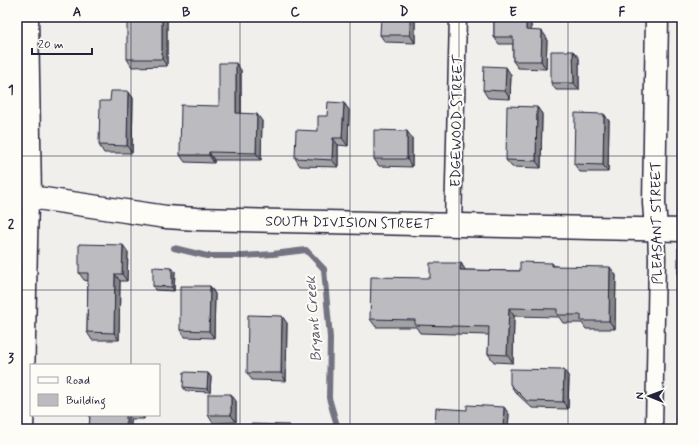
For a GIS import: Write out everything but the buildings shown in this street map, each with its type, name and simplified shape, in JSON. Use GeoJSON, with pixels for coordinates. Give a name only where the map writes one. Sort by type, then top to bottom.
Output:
{"type":"FeatureCollection","features":[{"type":"Feature","properties":{"kind":"street"},"geometry":{"type":"LineString","coordinates":[[25,429],[24,197],[27,17]]}},
{"type":"Feature","properties":{"kind":"street","name":"EDGEWOOD STREET"},"geometry":{"type":"LineString","coordinates":[[453,225],[458,17]]}},
{"type":"Feature","properties":{"kind":"street","name":"PLEASANT STREET"},"geometry":{"type":"LineString","coordinates":[[654,429],[657,258],[654,203],[657,17]]}},
{"type":"Feature","properties":{"kind":"street","name":"SOUTH DIVISION STREET"},"geometry":{"type":"LineString","coordinates":[[24,197],[166,217],[197,219],[682,230]]}},
{"type":"Feature","properties":{"kind":"waterway","name":"Bryant Creek"},"geometry":{"type":"LineString","coordinates":[[174,248],[207,256],[244,256],[306,250],[324,269],[330,338],[329,398],[338,429]]}}]}
